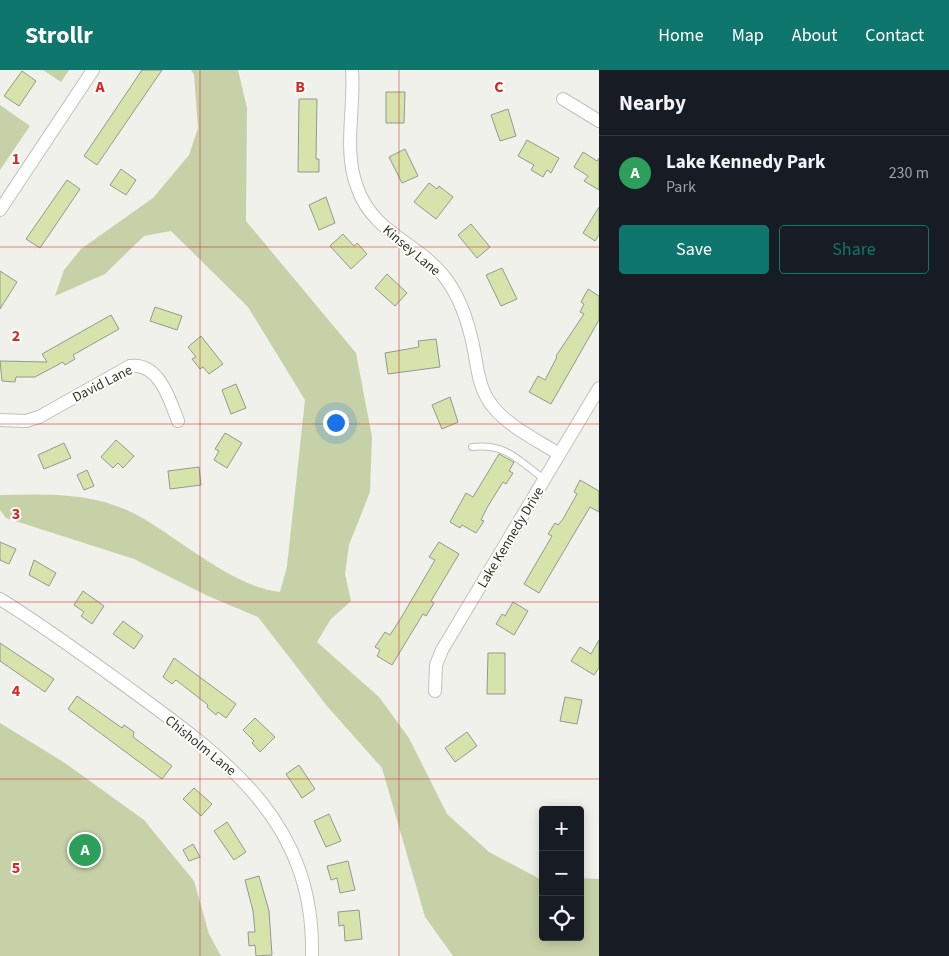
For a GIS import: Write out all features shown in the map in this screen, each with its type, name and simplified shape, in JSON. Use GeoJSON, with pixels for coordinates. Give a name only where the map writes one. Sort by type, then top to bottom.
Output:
{"type":"FeatureCollection","features":[{"type":"Feature","properties":{"kind":"street"},"geometry":{"type":"LineString","coordinates":[[0,210],[93,70]]}},
{"type":"Feature","properties":{"kind":"street","name":"Kinsey Lane"},"geometry":{"type":"LineString","coordinates":[[352,70],[350,153],[357,188],[366,206],[375,220],[429,261],[443,275],[454,292],[470,333],[483,392],[492,407],[515,427],[559,454]]}},
{"type":"Feature","properties":{"kind":"street"},"geometry":{"type":"LineString","coordinates":[[564,99],[599,121]]}},
{"type":"Feature","properties":{"kind":"street","name":"David Lane"},"geometry":{"type":"LineString","coordinates":[[0,420],[26,421],[39,417],[130,366],[139,365],[147,367],[154,373],[169,398],[178,421]]}},
{"type":"Feature","properties":{"kind":"street","name":"Lake Kennedy Drive"},"geometry":{"type":"LineString","coordinates":[[435,691],[436,665],[442,650],[599,388]]}},
{"type":"Feature","properties":{"kind":"street","name":"Chisholm Lane"},"geometry":{"type":"LineString","coordinates":[[0,599],[78,650],[178,724],[229,765],[251,787],[281,830],[295,860],[309,915],[312,956]]}},
{"type":"Feature","properties":{"kind":"lane"},"geometry":{"type":"LineString","coordinates":[[472,447],[488,445],[502,448],[544,479]]}},
{"type":"Feature","properties":{"kind":"green space"},"geometry":{"type":"Polygon","coordinates":[[[43,70],[69,70],[61,82],[43,70]]]}},
{"type":"Feature","properties":{"kind":"green space"},"geometry":{"type":"Polygon","coordinates":[[[191,70],[238,70],[247,108],[246,221],[356,353],[372,437],[370,492],[349,545],[345,574],[351,601],[331,619],[317,642],[379,697],[409,738],[447,814],[489,852],[539,878],[539,941],[584,941],[584,878],[599,879],[599,956],[453,956],[425,917],[382,768],[327,706],[258,617],[208,596],[134,559],[6,518],[0,510],[0,495],[67,496],[116,505],[149,522],[223,570],[261,588],[280,592],[287,566],[305,400],[248,307],[171,231],[144,236],[105,274],[55,296],[64,270],[81,249],[153,198],[189,155],[198,128],[194,75],[191,70]]]}},
{"type":"Feature","properties":{"kind":"green space"},"geometry":{"type":"Polygon","coordinates":[[[0,105],[30,126],[0,170],[0,105]]]}},
{"type":"Feature","properties":{"kind":"green space"},"geometry":{"type":"Polygon","coordinates":[[[0,723],[65,763],[144,820],[194,881],[209,934],[221,956],[0,956],[0,723]]]}},
{"type":"Feature","properties":{"kind":"building"},"geometry":{"type":"Polygon","coordinates":[[[142,70],[162,70],[97,165],[84,156],[142,70]]]}},
{"type":"Feature","properties":{"kind":"building"},"geometry":{"type":"Polygon","coordinates":[[[22,71],[36,81],[19,106],[4,96],[22,71]]]}},
{"type":"Feature","properties":{"kind":"building"},"geometry":{"type":"Polygon","coordinates":[[[386,92],[405,92],[404,123],[386,123],[386,92]]]}},
{"type":"Feature","properties":{"kind":"building"},"geometry":{"type":"Polygon","coordinates":[[[299,99],[317,99],[316,159],[319,159],[319,172],[298,172],[299,99]]]}},
{"type":"Feature","properties":{"kind":"building"},"geometry":{"type":"Polygon","coordinates":[[[508,109],[516,136],[500,141],[491,115],[508,109]]]}},
{"type":"Feature","properties":{"kind":"building"},"geometry":{"type":"Polygon","coordinates":[[[527,140],[559,158],[551,173],[547,170],[543,177],[531,170],[534,165],[518,156],[527,140]]]}},
{"type":"Feature","properties":{"kind":"building"},"geometry":{"type":"Polygon","coordinates":[[[405,149],[418,176],[402,183],[389,157],[405,149]]]}},
{"type":"Feature","properties":{"kind":"building"},"geometry":{"type":"Polygon","coordinates":[[[583,152],[597,161],[599,158],[599,190],[584,181],[588,176],[574,167],[583,152]]]}},
{"type":"Feature","properties":{"kind":"building"},"geometry":{"type":"Polygon","coordinates":[[[121,169],[136,180],[126,195],[110,185],[121,169]]]}},
{"type":"Feature","properties":{"kind":"building"},"geometry":{"type":"Polygon","coordinates":[[[67,180],[80,189],[40,248],[26,239],[67,180]]]}},
{"type":"Feature","properties":{"kind":"building"},"geometry":{"type":"Polygon","coordinates":[[[429,183],[437,189],[439,186],[453,197],[436,219],[414,202],[429,183]]]}},
{"type":"Feature","properties":{"kind":"building"},"geometry":{"type":"Polygon","coordinates":[[[326,197],[335,223],[319,230],[309,205],[326,197]]]}},
{"type":"Feature","properties":{"kind":"building"},"geometry":{"type":"Polygon","coordinates":[[[599,207],[599,235],[595,241],[583,233],[599,207]]]}},
{"type":"Feature","properties":{"kind":"building"},"geometry":{"type":"Polygon","coordinates":[[[471,224],[490,247],[477,258],[458,235],[471,224]]]}},
{"type":"Feature","properties":{"kind":"building"},"geometry":{"type":"Polygon","coordinates":[[[343,234],[354,246],[357,243],[367,254],[351,269],[330,246],[343,234]]]}},
{"type":"Feature","properties":{"kind":"building"},"geometry":{"type":"Polygon","coordinates":[[[502,268],[517,299],[501,306],[486,275],[502,268]]]}},
{"type":"Feature","properties":{"kind":"building"},"geometry":{"type":"Polygon","coordinates":[[[0,271],[17,282],[0,309],[0,271]]]}},
{"type":"Feature","properties":{"kind":"building"},"geometry":{"type":"Polygon","coordinates":[[[387,274],[407,293],[395,306],[375,288],[387,274]]]}},
{"type":"Feature","properties":{"kind":"building"},"geometry":{"type":"Polygon","coordinates":[[[588,289],[599,296],[599,320],[551,404],[529,392],[538,376],[545,380],[556,356],[584,314],[580,312],[584,304],[581,302],[588,289]]]}},
{"type":"Feature","properties":{"kind":"building"},"geometry":{"type":"Polygon","coordinates":[[[155,307],[182,316],[177,330],[150,321],[155,307]]]}},
{"type":"Feature","properties":{"kind":"building"},"geometry":{"type":"Polygon","coordinates":[[[111,315],[119,329],[73,355],[75,359],[65,365],[63,362],[35,377],[16,377],[15,382],[2,381],[0,361],[47,362],[42,354],[111,315]]]}},
{"type":"Feature","properties":{"kind":"building"},"geometry":{"type":"Polygon","coordinates":[[[201,336],[223,364],[209,374],[203,367],[200,369],[192,359],[196,357],[188,347],[201,336]]]}},
{"type":"Feature","properties":{"kind":"building"},"geometry":{"type":"Polygon","coordinates":[[[436,339],[440,367],[388,374],[385,353],[419,347],[418,341],[436,339]]]}},
{"type":"Feature","properties":{"kind":"building"},"geometry":{"type":"Polygon","coordinates":[[[236,384],[246,408],[231,414],[222,390],[236,384]]]}},
{"type":"Feature","properties":{"kind":"building"},"geometry":{"type":"Polygon","coordinates":[[[450,397],[458,422],[442,429],[432,405],[450,397]]]}},
{"type":"Feature","properties":{"kind":"building"},"geometry":{"type":"Polygon","coordinates":[[[225,433],[242,443],[227,468],[214,460],[219,451],[215,449],[225,433]]]}},
{"type":"Feature","properties":{"kind":"building"},"geometry":{"type":"Polygon","coordinates":[[[116,440],[134,456],[123,468],[118,463],[113,468],[101,457],[116,440]]]}},
{"type":"Feature","properties":{"kind":"building"},"geometry":{"type":"Polygon","coordinates":[[[64,443],[71,458],[44,469],[38,455],[64,443]]]}},
{"type":"Feature","properties":{"kind":"building"},"geometry":{"type":"Polygon","coordinates":[[[499,454],[514,462],[509,471],[513,473],[506,484],[503,482],[488,506],[481,520],[484,521],[476,533],[462,525],[460,528],[450,522],[466,493],[473,497],[499,454]]]}},
{"type":"Feature","properties":{"kind":"building"},"geometry":{"type":"Polygon","coordinates":[[[199,467],[201,485],[170,489],[168,471],[199,467]]]}},
{"type":"Feature","properties":{"kind":"building"},"geometry":{"type":"Polygon","coordinates":[[[87,470],[94,486],[84,490],[77,475],[87,470]]]}},
{"type":"Feature","properties":{"kind":"building"},"geometry":{"type":"Polygon","coordinates":[[[580,480],[599,491],[599,512],[590,507],[539,593],[524,584],[552,536],[548,534],[555,523],[558,525],[563,519],[577,494],[574,492],[580,480]]]}},
{"type":"Feature","properties":{"kind":"building"},"geometry":{"type":"Polygon","coordinates":[[[0,542],[16,549],[9,564],[0,560],[0,542]]]}},
{"type":"Feature","properties":{"kind":"building"},"geometry":{"type":"Polygon","coordinates":[[[439,542],[459,554],[431,601],[434,603],[426,616],[423,614],[392,665],[377,656],[380,650],[375,647],[385,632],[390,635],[401,618],[435,560],[429,557],[439,542]]]}},
{"type":"Feature","properties":{"kind":"building"},"geometry":{"type":"Polygon","coordinates":[[[34,560],[56,573],[49,586],[29,575],[34,560]]]}},
{"type":"Feature","properties":{"kind":"building"},"geometry":{"type":"Polygon","coordinates":[[[83,591],[104,606],[92,624],[81,616],[84,612],[74,605],[83,591]]]}},
{"type":"Feature","properties":{"kind":"building"},"geometry":{"type":"Polygon","coordinates":[[[513,602],[528,611],[514,635],[496,624],[502,614],[505,616],[513,602]]]}},
{"type":"Feature","properties":{"kind":"building"},"geometry":{"type":"Polygon","coordinates":[[[123,621],[143,636],[134,649],[113,634],[123,621]]]}},
{"type":"Feature","properties":{"kind":"building"},"geometry":{"type":"Polygon","coordinates":[[[599,640],[599,668],[594,675],[571,661],[580,647],[591,654],[599,640]]]}},
{"type":"Feature","properties":{"kind":"building"},"geometry":{"type":"Polygon","coordinates":[[[0,643],[54,679],[45,692],[0,661],[0,643]]]}},
{"type":"Feature","properties":{"kind":"building"},"geometry":{"type":"Polygon","coordinates":[[[488,653],[505,653],[505,694],[487,694],[488,653]]]}},
{"type":"Feature","properties":{"kind":"building"},"geometry":{"type":"Polygon","coordinates":[[[174,658],[236,704],[226,718],[218,712],[216,715],[207,707],[208,705],[176,680],[172,684],[163,677],[174,658]]]}},
{"type":"Feature","properties":{"kind":"building"},"geometry":{"type":"Polygon","coordinates":[[[77,696],[122,728],[124,725],[134,732],[133,737],[172,766],[162,779],[68,709],[77,696]]]}},
{"type":"Feature","properties":{"kind":"building"},"geometry":{"type":"Polygon","coordinates":[[[565,697],[582,700],[577,724],[560,721],[565,697]]]}},
{"type":"Feature","properties":{"kind":"building"},"geometry":{"type":"Polygon","coordinates":[[[255,718],[275,737],[260,752],[252,743],[254,741],[243,730],[255,718]]]}},
{"type":"Feature","properties":{"kind":"building"},"geometry":{"type":"Polygon","coordinates":[[[467,732],[477,746],[455,762],[445,748],[467,732]]]}},
{"type":"Feature","properties":{"kind":"building"},"geometry":{"type":"Polygon","coordinates":[[[299,765],[315,789],[302,798],[286,774],[299,765]]]}},
{"type":"Feature","properties":{"kind":"building"},"geometry":{"type":"Polygon","coordinates":[[[194,788],[212,804],[201,816],[183,799],[194,788]]]}},
{"type":"Feature","properties":{"kind":"building"},"geometry":{"type":"Polygon","coordinates":[[[329,814],[341,841],[326,847],[314,821],[329,814]]]}},
{"type":"Feature","properties":{"kind":"building"},"geometry":{"type":"Polygon","coordinates":[[[227,822],[246,852],[234,860],[214,831],[227,822]]]}},
{"type":"Feature","properties":{"kind":"building"},"geometry":{"type":"Polygon","coordinates":[[[193,844],[200,857],[189,861],[183,850],[193,844]]]}},
{"type":"Feature","properties":{"kind":"building"},"geometry":{"type":"Polygon","coordinates":[[[348,861],[355,890],[340,893],[337,878],[331,880],[327,866],[348,861]]]}},
{"type":"Feature","properties":{"kind":"building"},"geometry":{"type":"Polygon","coordinates":[[[259,876],[269,911],[272,955],[256,956],[255,945],[249,946],[248,932],[255,932],[253,911],[245,880],[259,876]]]}},
{"type":"Feature","properties":{"kind":"building"},"geometry":{"type":"Polygon","coordinates":[[[359,910],[362,939],[345,941],[344,925],[339,926],[338,912],[359,910]]]}},
{"type":"Feature","properties":{"kind":"place","name":"Lake Kennedy Park"},"geometry":{"type":"Point","coordinates":[85,850]}}]}
